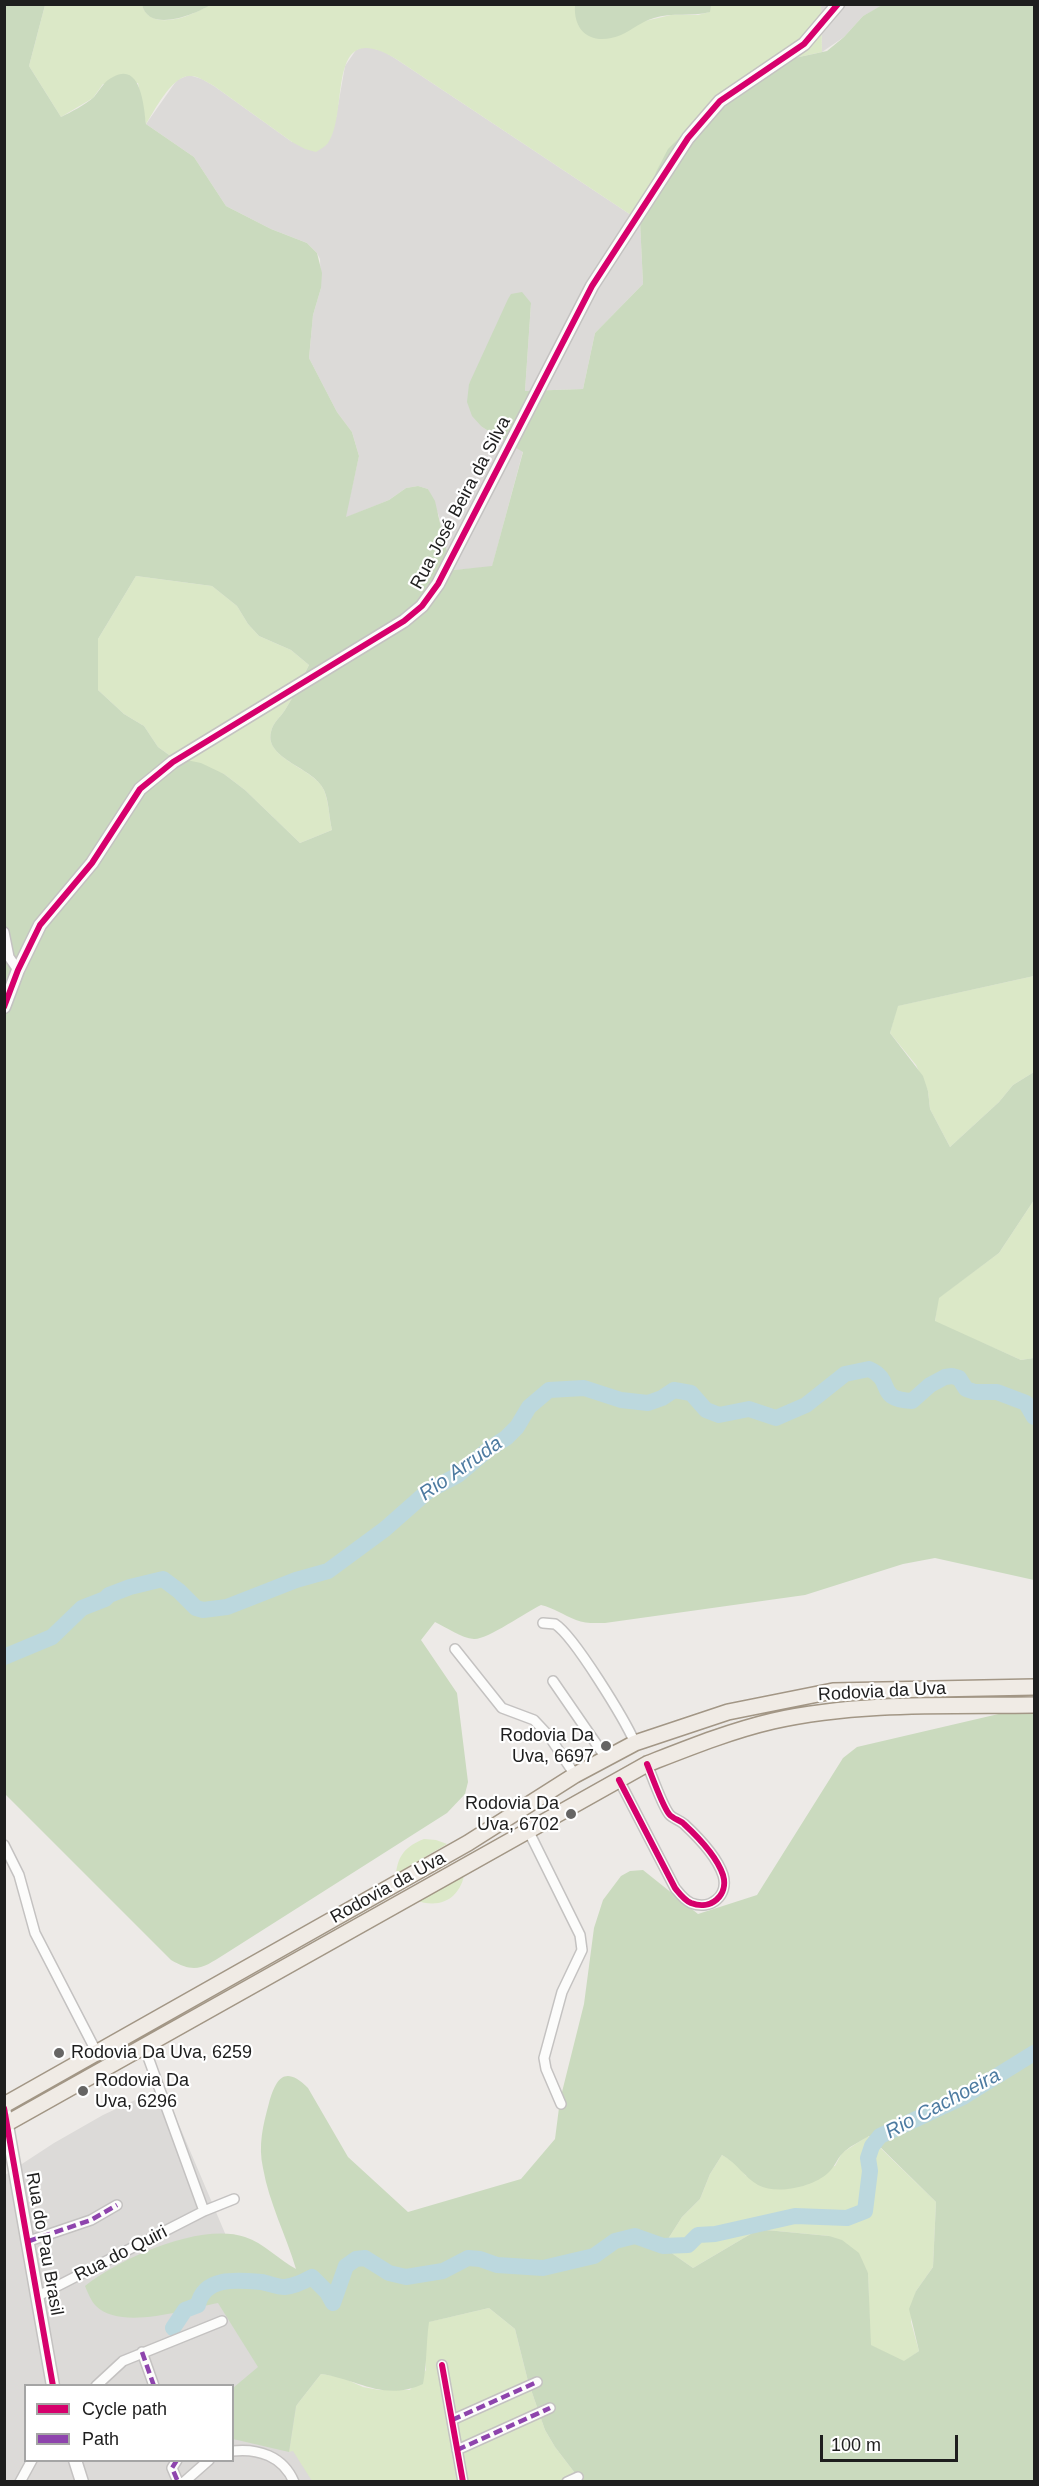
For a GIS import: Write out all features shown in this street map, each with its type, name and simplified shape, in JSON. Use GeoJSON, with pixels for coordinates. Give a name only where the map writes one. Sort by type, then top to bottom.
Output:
{"type":"FeatureCollection","features":[{"type":"Feature","properties":{"kind":"main road","name":"Rodovia da Uva"},"geometry":{"type":"LineString","coordinates":[[5,2115],[97,2053],[458,1849],[575,1775],[636,1743],[728,1712],[833,1691],[1035,1687]]}},
{"type":"Feature","properties":{"kind":"main road","name":"Rodovia da Uva"},"geometry":{"type":"LineString","coordinates":[[5,2115],[144,2046],[647,1764],[719,1736],[774,1721],[882,1707],[1035,1705]]}},
{"type":"Feature","properties":{"kind":"street","name":"Rua José Beira da Silva"},"geometry":{"type":"LineString","coordinates":[[4,1007],[18,970],[40,925],[92,863],[140,789],[173,762],[404,621],[422,606],[438,584],[592,286],[688,138],[720,101],[804,44],[838,4]]}},
{"type":"Feature","properties":{"kind":"street"},"geometry":{"type":"LineString","coordinates":[[4,932],[9,957],[18,970]]}},
{"type":"Feature","properties":{"kind":"street"},"geometry":{"type":"LineString","coordinates":[[543,1623],[555,1624],[567,1635],[636,1743]]}},
{"type":"Feature","properties":{"kind":"street"},"geometry":{"type":"LineString","coordinates":[[455,1649],[502,1708],[534,1720],[549,1736],[575,1775]]}},
{"type":"Feature","properties":{"kind":"street"},"geometry":{"type":"LineString","coordinates":[[553,1681],[606,1758]]}},
{"type":"Feature","properties":{"kind":"street"},"geometry":{"type":"LineString","coordinates":[[619,1780],[675,1888],[683,1899],[696,1905],[715,1903],[721,1897],[724,1889],[724,1877],[718,1865],[683,1822],[672,1817],[663,1806],[647,1764]]}},
{"type":"Feature","properties":{"kind":"street"},"geometry":{"type":"LineString","coordinates":[[528,1830],[580,1935],[582,1950],[562,1992],[544,2058],[546,2069],[561,2104]]}},
{"type":"Feature","properties":{"kind":"street"},"geometry":{"type":"LineString","coordinates":[[4,1845],[19,1875],[35,1933],[97,2053]]}},
{"type":"Feature","properties":{"kind":"street"},"geometry":{"type":"LineString","coordinates":[[144,2046],[204,2211]]}},
{"type":"Feature","properties":{"kind":"street","name":"Rua do Pau Brasil"},"geometry":{"type":"LineString","coordinates":[[5,2115],[53,2384]]}},
{"type":"Feature","properties":{"kind":"street","name":"Rua do Quiri"},"geometry":{"type":"LineString","coordinates":[[38,2296],[204,2211],[234,2199]]}},
{"type":"Feature","properties":{"kind":"street"},"geometry":{"type":"LineString","coordinates":[[29,2241],[91,2220],[117,2205]]}},
{"type":"Feature","properties":{"kind":"street"},"geometry":{"type":"LineString","coordinates":[[97,2384],[123,2361],[222,2321]]}},
{"type":"Feature","properties":{"kind":"street"},"geometry":{"type":"LineString","coordinates":[[142,2352],[154,2384]]}},
{"type":"Feature","properties":{"kind":"street"},"geometry":{"type":"LineString","coordinates":[[442,2365],[463,2481]]}},
{"type":"Feature","properties":{"kind":"street"},"geometry":{"type":"LineString","coordinates":[[452,2420],[537,2382]]}},
{"type":"Feature","properties":{"kind":"street"},"geometry":{"type":"LineString","coordinates":[[457,2450],[550,2409]]}},
{"type":"Feature","properties":{"kind":"street"},"geometry":{"type":"LineString","coordinates":[[234,2451],[249,2449],[273,2456],[294,2481]]}},
{"type":"Feature","properties":{"kind":"street"},"geometry":{"type":"LineString","coordinates":[[20,2481],[31,2462]]}},
{"type":"Feature","properties":{"kind":"street"},"geometry":{"type":"LineString","coordinates":[[76,2462],[82,2481]]}},
{"type":"Feature","properties":{"kind":"street"},"geometry":{"type":"LineString","coordinates":[[176,2462],[172,2468],[178,2481]]}},
{"type":"Feature","properties":{"kind":"street"},"geometry":{"type":"LineString","coordinates":[[184,2481],[207,2462]]}},
{"type":"Feature","properties":{"kind":"street"},"geometry":{"type":"LineString","coordinates":[[567,2481],[578,2477]]}},
{"type":"Feature","properties":{"kind":"shaded area"},"geometry":{"type":"Polygon","coordinates":[[[821,5],[884,5],[863,16],[844,37],[822,52],[821,5]]]}},
{"type":"Feature","properties":{"kind":"shaded area"},"geometry":{"type":"Polygon","coordinates":[[[366,46],[385,52],[396,59],[640,221],[643,284],[595,333],[583,389],[525,391],[531,303],[469,384],[482,427],[523,451],[492,567],[454,570],[445,545],[439,516],[428,489],[418,486],[406,488],[389,500],[345,518],[359,456],[352,432],[337,412],[309,358],[313,315],[321,288],[320,259],[317,253],[307,243],[271,229],[226,206],[194,157],[146,124],[177,80],[189,75],[214,86],[292,142],[336,117],[345,66],[356,50],[366,46]]]}},
{"type":"Feature","properties":{"kind":"shaded area"},"geometry":{"type":"Polygon","coordinates":[[[163,2087],[330,2481],[5,2482],[5,2175],[103,2115],[163,2087]]]}},
{"type":"Feature","properties":{"kind":"green space"},"geometry":{"type":"Polygon","coordinates":[[[142,4],[210,5],[183,17],[162,20],[146,13],[142,4]]]}},
{"type":"Feature","properties":{"kind":"green space"},"geometry":{"type":"Polygon","coordinates":[[[210,4],[575,5],[645,21],[671,15],[698,15],[709,12],[711,5],[821,5],[822,52],[790,59],[681,136],[660,165],[640,221],[396,59],[373,49],[358,50],[349,59],[343,73],[334,129],[328,143],[316,152],[292,142],[214,86],[192,76],[182,78],[170,88],[146,124],[138,83],[103,84],[93,98],[61,117],[29,66],[45,5],[142,5],[154,18],[173,20],[194,13],[210,4]]]}},
{"type":"Feature","properties":{"kind":"green space"},"geometry":{"type":"Polygon","coordinates":[[[575,4],[711,5],[710,12],[661,16],[645,21],[621,35],[602,39],[587,35],[582,30],[575,15],[575,4]]]}},
{"type":"Feature","properties":{"kind":"green space"},"geometry":{"type":"Polygon","coordinates":[[[884,4],[1034,5],[1034,976],[898,1006],[890,1033],[923,1076],[930,1109],[950,1147],[999,1102],[1013,1085],[1034,1072],[1034,1200],[999,1253],[939,1298],[935,1321],[1021,1360],[1034,1358],[1034,1580],[935,1558],[903,1564],[805,1595],[605,1623],[579,1621],[541,1605],[497,1631],[474,1639],[464,1637],[435,1622],[421,1640],[457,1693],[468,1782],[465,1794],[447,1813],[217,1959],[199,1968],[186,1967],[171,1960],[5,1794],[4,5],[45,5],[29,66],[61,117],[94,97],[110,79],[122,74],[130,75],[135,80],[142,97],[146,124],[194,157],[226,206],[271,229],[307,243],[317,253],[322,273],[321,288],[313,315],[309,358],[337,412],[352,432],[359,456],[346,517],[389,500],[406,488],[418,486],[428,489],[435,501],[445,545],[454,570],[492,566],[523,452],[482,427],[472,416],[467,402],[469,384],[511,294],[522,292],[531,303],[525,391],[583,389],[595,333],[643,284],[640,221],[656,172],[668,149],[681,136],[723,108],[776,66],[790,59],[827,51],[844,37],[863,16],[884,4]],[[136,576],[98,639],[98,690],[124,714],[144,726],[158,747],[172,757],[201,763],[224,774],[245,790],[300,843],[332,830],[326,794],[319,782],[282,756],[271,741],[273,725],[288,705],[309,665],[291,650],[259,636],[237,606],[212,586],[136,576]]]}},
{"type":"Feature","properties":{"kind":"green space"},"geometry":{"type":"Polygon","coordinates":[[[136,576],[212,586],[237,606],[259,636],[291,650],[309,665],[288,705],[273,725],[271,741],[275,750],[311,776],[324,790],[332,830],[300,843],[245,790],[224,774],[172,757],[158,747],[144,726],[124,714],[98,690],[98,639],[136,576]]]}},
{"type":"Feature","properties":{"kind":"green space"},"geometry":{"type":"Polygon","coordinates":[[[1034,976],[1034,1072],[1013,1085],[999,1102],[950,1147],[930,1109],[928,1091],[916,1065],[890,1033],[897,1006],[1034,976]]]}},
{"type":"Feature","properties":{"kind":"green space"},"geometry":{"type":"Polygon","coordinates":[[[1034,1200],[1034,1358],[1021,1360],[935,1322],[938,1298],[999,1253],[1034,1200]]]}},
{"type":"Feature","properties":{"kind":"green space"},"geometry":{"type":"Polygon","coordinates":[[[1020,1709],[1034,1710],[1034,2481],[581,2481],[545,2430],[528,2381],[515,2329],[489,2308],[429,2322],[423,2384],[409,2389],[383,2390],[321,2374],[296,2406],[289,2452],[234,2439],[234,2387],[258,2367],[218,2303],[137,2318],[107,2313],[94,2304],[85,2286],[100,2275],[139,2254],[162,2245],[206,2234],[245,2237],[259,2243],[296,2269],[269,2194],[261,2151],[263,2127],[272,2094],[278,2081],[287,2076],[300,2081],[308,2088],[348,2157],[408,2212],[521,2179],[555,2139],[560,2100],[584,2004],[594,1928],[603,1900],[621,1876],[630,1871],[643,1870],[698,1914],[757,1895],[843,1758],[857,1747],[1020,1709]],[[869,2136],[843,2153],[830,2171],[821,2178],[795,2188],[775,2189],[758,2185],[722,2155],[710,2174],[700,2199],[682,2217],[663,2247],[693,2268],[754,2232],[766,2230],[829,2236],[842,2240],[859,2253],[868,2273],[871,2345],[904,2361],[919,2351],[909,2309],[916,2291],[933,2267],[936,2202],[869,2136]]]}},
{"type":"Feature","properties":{"kind":"green space"},"geometry":{"type":"Polygon","coordinates":[[[424,1839],[447,1844],[396,1874],[404,1852],[424,1839]]]}},
{"type":"Feature","properties":{"kind":"green space"},"geometry":{"type":"Polygon","coordinates":[[[465,1871],[459,1888],[448,1899],[433,1903],[415,1900],[465,1871]]]}},
{"type":"Feature","properties":{"kind":"green space"},"geometry":{"type":"Polygon","coordinates":[[[868,2136],[936,2202],[933,2267],[916,2291],[911,2322],[919,2351],[904,2362],[870,2345],[868,2273],[829,2236],[766,2230],[754,2232],[693,2268],[663,2247],[682,2217],[700,2199],[710,2174],[722,2155],[736,2163],[746,2176],[835,2166],[842,2153],[868,2136]]]}},
{"type":"Feature","properties":{"kind":"green space"},"geometry":{"type":"Polygon","coordinates":[[[489,2308],[515,2329],[528,2381],[545,2430],[581,2481],[312,2481],[293,2451],[289,2452],[296,2406],[321,2374],[341,2377],[363,2387],[379,2390],[410,2390],[426,2370],[424,2351],[428,2322],[489,2308]]]}},
{"type":"Feature","properties":{"kind":"waterway","name":"Rio Arruda"},"geometry":{"type":"LineString","coordinates":[[4,1657],[52,1637],[82,1608],[130,1587],[163,1579],[196,1608],[203,1610],[227,1607],[296,1580],[328,1571],[385,1529],[428,1491],[458,1475],[490,1448],[506,1438],[517,1427],[529,1407],[549,1390],[584,1388],[621,1400],[648,1403],[674,1390],[691,1393],[706,1410],[719,1415],[749,1409],[776,1418],[806,1405],[845,1374],[869,1369],[882,1379],[889,1393],[900,1400],[912,1401],[930,1385],[952,1376],[959,1378],[966,1389],[975,1392],[997,1392],[1026,1403],[1034,1417]]}},
{"type":"Feature","properties":{"kind":"waterway","name":"Rio Cachoeira"},"geometry":{"type":"LineString","coordinates":[[173,2328],[185,2310],[198,2305],[207,2289],[223,2282],[252,2281],[285,2287],[299,2284],[312,2277],[327,2292],[333,2303],[346,2266],[356,2259],[365,2258],[389,2273],[406,2277],[443,2271],[468,2258],[480,2259],[497,2265],[543,2268],[594,2256],[615,2241],[635,2236],[663,2246],[688,2245],[698,2235],[715,2234],[795,2216],[847,2218],[865,2211],[870,2171],[868,2158],[872,2146],[880,2136],[963,2097],[1034,2053]]}},
{"type":"Feature","properties":{"kind":"marked path"},"geometry":{"type":"LineString","coordinates":[[29,2241],[91,2220],[117,2205]]}},
{"type":"Feature","properties":{"kind":"marked path"},"geometry":{"type":"LineString","coordinates":[[142,2352],[153,2384]]}},
{"type":"Feature","properties":{"kind":"marked path"},"geometry":{"type":"LineString","coordinates":[[452,2420],[537,2382]]}},
{"type":"Feature","properties":{"kind":"marked path"},"geometry":{"type":"LineString","coordinates":[[457,2450],[550,2408]]}},
{"type":"Feature","properties":{"kind":"marked path"},"geometry":{"type":"LineString","coordinates":[[176,2462],[172,2468],[178,2482]]}},
{"type":"Feature","properties":{"kind":"cycle path"},"geometry":{"type":"LineString","coordinates":[[4,1007],[18,970],[40,925],[92,863],[140,789],[173,762],[404,621],[422,606],[438,584],[592,286],[688,138],[720,101],[804,44],[838,4]]}},
{"type":"Feature","properties":{"kind":"cycle path"},"geometry":{"type":"LineString","coordinates":[[619,1780],[675,1888],[684,1899],[691,1903],[705,1905],[717,1900],[721,1895],[724,1882],[720,1868],[712,1854],[695,1835],[666,1810],[647,1764]]}},
{"type":"Feature","properties":{"kind":"cycle path"},"geometry":{"type":"LineString","coordinates":[[4,2108],[53,2384]]}},
{"type":"Feature","properties":{"kind":"cycle path"},"geometry":{"type":"LineString","coordinates":[[442,2365],[463,2482]]}},
{"type":"Feature","properties":{"kind":"place","name":"Rodovia Da Uva, 6697"},"geometry":{"type":"Point","coordinates":[606,1746]}},
{"type":"Feature","properties":{"kind":"place","name":"Rodovia Da Uva, 6702"},"geometry":{"type":"Point","coordinates":[571,1814]}},
{"type":"Feature","properties":{"kind":"place","name":"Rodovia Da Uva, 6259"},"geometry":{"type":"Point","coordinates":[59,2053]}},
{"type":"Feature","properties":{"kind":"place","name":"Rodovia Da Uva, 6296"},"geometry":{"type":"Point","coordinates":[83,2091]}}]}
